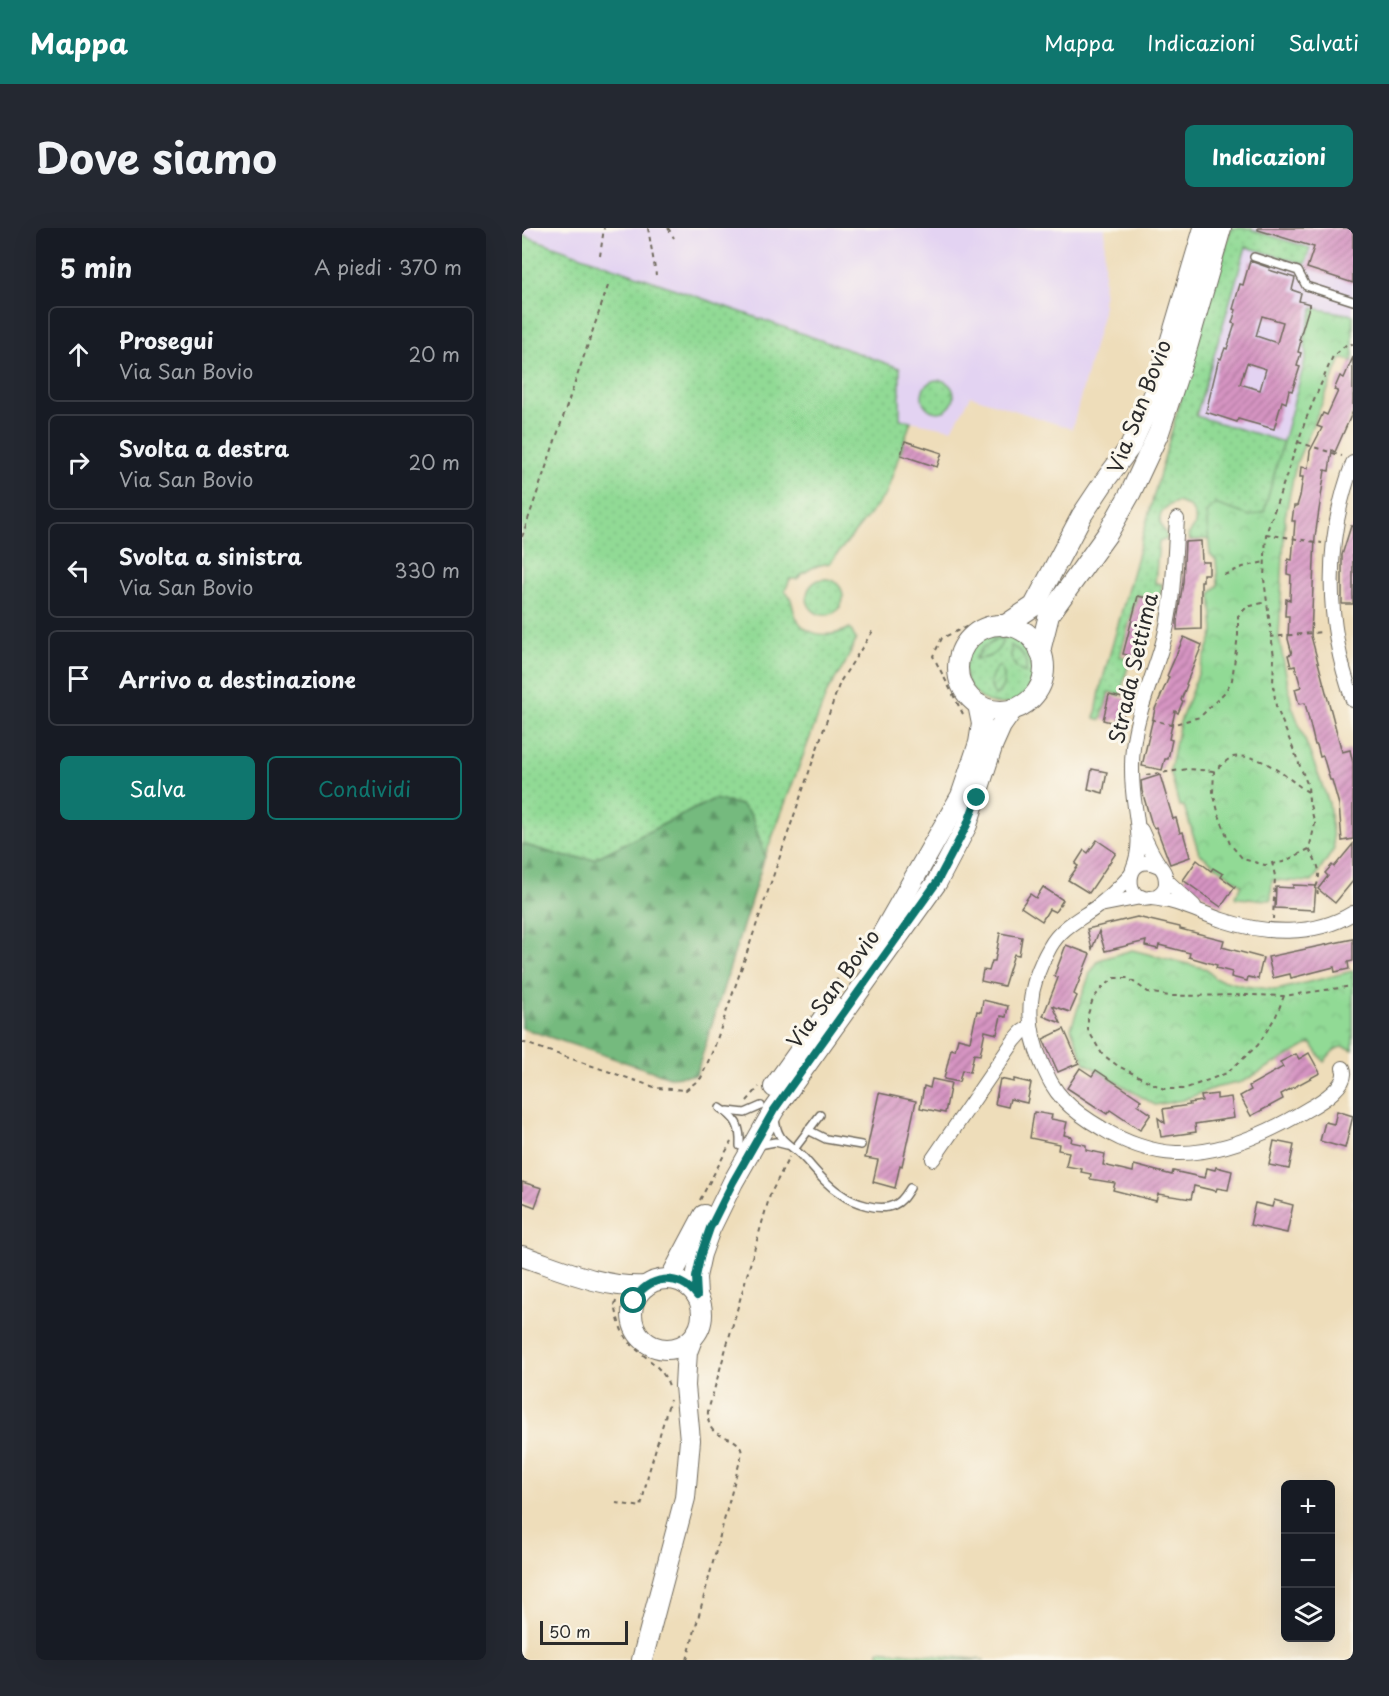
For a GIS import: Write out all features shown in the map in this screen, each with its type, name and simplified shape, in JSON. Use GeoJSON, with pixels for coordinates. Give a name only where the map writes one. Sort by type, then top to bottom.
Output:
{"type":"FeatureCollection","features":[{"type":"Feature","properties":{"kind":"main road","name":"Via San Bovio"},"geometry":{"type":"LineString","coordinates":[[670,1279],[767,1108],[876,945],[961,796],[979,743],[982,724],[971,710],[968,695],[962,686],[958,674],[959,657],[967,642],[979,632],[1034,606],[1082,515],[1130,447],[1156,390],[1204,228]]}},
{"type":"Feature","properties":{"kind":"main road","name":"Via San Bovio"},"geometry":{"type":"LineString","coordinates":[[767,1108],[937,882],[967,825],[1001,726],[1013,709],[1031,699],[1039,687],[1044,667],[1040,651],[1049,615],[1108,533],[1131,492],[1159,432],[1188,344],[1221,228]]}},
{"type":"Feature","properties":{"kind":"main road"},"geometry":{"type":"LineString","coordinates":[[997,622],[1028,635],[1040,651]]}},
{"type":"Feature","properties":{"kind":"main road"},"geometry":{"type":"LineString","coordinates":[[971,710],[1013,709]]}},
{"type":"Feature","properties":{"kind":"main road","name":"Via San Bovio"},"geometry":{"type":"LineString","coordinates":[[642,1660],[685,1498],[690,1440],[675,1389],[687,1352],[702,1318],[696,1277],[710,1228],[746,1146]]}},
{"type":"Feature","properties":{"kind":"main road"},"geometry":{"type":"LineString","coordinates":[[522,1256],[600,1280],[624,1285],[646,1286]]}},
{"type":"Feature","properties":{"kind":"main road"},"geometry":{"type":"LineString","coordinates":[[625,1301],[637,1295],[646,1286],[659,1280],[670,1279],[688,1286],[697,1296]]}},
{"type":"Feature","properties":{"kind":"main road"},"geometry":{"type":"LineString","coordinates":[[600,1280],[625,1301],[638,1335],[648,1344],[672,1349],[692,1339]]}},
{"type":"Feature","properties":{"kind":"main road"},"geometry":{"type":"LineString","coordinates":[[659,1348],[679,1372],[675,1389]]}},
{"type":"Feature","properties":{"kind":"street"},"geometry":{"type":"LineString","coordinates":[[1347,459],[1334,545],[1332,586],[1338,654],[1353,700]]}},
{"type":"Feature","properties":{"kind":"street","name":"Strada Settima"},"geometry":{"type":"LineString","coordinates":[[1177,519],[1166,627],[1139,716],[1133,748],[1132,776],[1139,826],[1166,880],[1197,909]]}},
{"type":"Feature","properties":{"kind":"street","name":"Strada Settima"},"geometry":{"type":"LineString","coordinates":[[1139,826],[1138,857],[1132,872],[1123,884],[1098,906],[1072,922],[1060,933],[1050,947],[1035,985],[1031,1005],[1032,1037],[1051,1084],[1064,1100],[1089,1121],[1115,1136],[1150,1149],[1176,1153],[1205,1150],[1234,1143],[1294,1118],[1320,1102],[1344,1080],[1343,1068]]}},
{"type":"Feature","properties":{"kind":"street"},"geometry":{"type":"LineString","coordinates":[[1159,866],[1148,862],[1143,863],[1132,872],[1130,880],[1133,890],[1146,898],[1164,890],[1166,880]]}},
{"type":"Feature","properties":{"kind":"street","name":"Strada Settima"},"geometry":{"type":"LineString","coordinates":[[1098,906],[1146,898],[1166,899],[1246,927],[1272,931],[1316,928],[1332,924],[1353,913]]}},
{"type":"Feature","properties":{"kind":"street"},"geometry":{"type":"LineString","coordinates":[[933,1159],[1014,1041],[1030,1027]]}},
{"type":"Feature","properties":{"kind":"lane"},"geometry":{"type":"LineString","coordinates":[[1254,257],[1298,271],[1306,286],[1353,301]]}},
{"type":"Feature","properties":{"kind":"lane"},"geometry":{"type":"LineString","coordinates":[[795,1148],[775,1142],[746,1146],[731,1113],[746,1113],[767,1108],[777,1133],[784,1142],[795,1148],[841,1195],[879,1208],[894,1206],[903,1199],[910,1188]]}},
{"type":"Feature","properties":{"kind":"lane"},"geometry":{"type":"LineString","coordinates":[[795,1148],[820,1115]]}},
{"type":"Feature","properties":{"kind":"lane"},"geometry":{"type":"LineString","coordinates":[[808,1130],[826,1139],[861,1145]]}},
{"type":"Feature","properties":{"kind":"path"},"geometry":{"type":"LineString","coordinates":[[600,256],[604,228]]}},
{"type":"Feature","properties":{"kind":"path"},"geometry":{"type":"LineString","coordinates":[[648,228],[656,275]]}},
{"type":"Feature","properties":{"kind":"path"},"geometry":{"type":"LineString","coordinates":[[668,228],[674,238]]}},
{"type":"Feature","properties":{"kind":"path"},"geometry":{"type":"LineString","coordinates":[[522,537],[608,285]]}},
{"type":"Feature","properties":{"kind":"path"},"geometry":{"type":"LineString","coordinates":[[1318,894],[1316,888],[1320,878],[1320,868],[1309,849],[1315,824],[1308,786],[1276,706],[1273,684],[1274,657],[1266,602],[1266,534],[1297,442],[1333,356],[1346,345],[1353,344]]}},
{"type":"Feature","properties":{"kind":"path"},"geometry":{"type":"LineString","coordinates":[[1297,442],[1347,459]]}},
{"type":"Feature","properties":{"kind":"path"},"geometry":{"type":"LineString","coordinates":[[1266,534],[1334,545]]}},
{"type":"Feature","properties":{"kind":"path"},"geometry":{"type":"LineString","coordinates":[[1224,575],[1243,567],[1265,562]]}},
{"type":"Feature","properties":{"kind":"path"},"geometry":{"type":"LineString","coordinates":[[1139,716],[1171,724],[1200,717],[1225,692],[1232,680],[1238,616],[1247,607],[1266,602]]}},
{"type":"Feature","properties":{"kind":"path"},"geometry":{"type":"LineString","coordinates":[[971,710],[933,656],[942,638],[997,622]]}},
{"type":"Feature","properties":{"kind":"path"},"geometry":{"type":"LineString","coordinates":[[522,1042],[657,1088],[686,1090],[701,1078],[714,1048],[840,682],[874,629]]}},
{"type":"Feature","properties":{"kind":"path"},"geometry":{"type":"LineString","coordinates":[[1270,636],[1335,632]]}},
{"type":"Feature","properties":{"kind":"path"},"geometry":{"type":"LineString","coordinates":[[1132,776],[1188,769],[1214,771],[1231,758],[1257,759],[1308,792]]}},
{"type":"Feature","properties":{"kind":"path"},"geometry":{"type":"LineString","coordinates":[[1214,771],[1213,792],[1230,844],[1243,859],[1265,866],[1272,862],[1283,862],[1309,849]]}},
{"type":"Feature","properties":{"kind":"path"},"geometry":{"type":"LineString","coordinates":[[1272,862],[1275,876],[1272,931]]}},
{"type":"Feature","properties":{"kind":"path"},"geometry":{"type":"LineString","coordinates":[[825,997],[851,959]]}},
{"type":"Feature","properties":{"kind":"path"},"geometry":{"type":"LineString","coordinates":[[1284,996],[1276,1016],[1258,1045],[1227,1073],[1184,1089],[1164,1089],[1118,1066],[1102,1054],[1088,1030],[1088,1014],[1093,999],[1102,987],[1115,978],[1128,978],[1149,992],[1169,996],[1284,996],[1353,986]]}},
{"type":"Feature","properties":{"kind":"path"},"geometry":{"type":"LineString","coordinates":[[698,1204],[731,1142],[728,1129],[731,1113],[749,1100],[763,1081]]}},
{"type":"Feature","properties":{"kind":"path"},"geometry":{"type":"LineString","coordinates":[[687,1660],[742,1453],[739,1444],[735,1441],[720,1437],[712,1431],[707,1419],[708,1411],[770,1195],[786,1161],[795,1148]]}},
{"type":"Feature","properties":{"kind":"path"},"geometry":{"type":"LineString","coordinates":[[616,1503],[641,1507],[648,1475],[675,1389],[656,1364],[635,1348],[623,1333],[615,1305],[625,1301]]}},
{"type":"Feature","properties":{"kind":"shaded area"},"geometry":{"type":"Polygon","coordinates":[[[522,228],[1105,228],[1103,312],[1072,429],[971,396],[952,429],[900,419],[522,249],[522,228]]]}},
{"type":"Feature","properties":{"kind":"shaded area"},"geometry":{"type":"Polygon","coordinates":[[[1251,228],[1353,228],[1353,326],[1258,505],[1178,481],[1251,228]]]}},
{"type":"Feature","properties":{"kind":"green space"},"geometry":{"type":"Polygon","coordinates":[[[1231,228],[1252,228],[1252,230],[1310,248],[1305,264],[1246,247],[1196,416],[1287,443],[1263,523],[1215,539],[1190,540],[1188,535],[1195,521],[1194,513],[1189,506],[1177,502],[1163,510],[1160,521],[1167,539],[1159,542],[1155,583],[1162,584],[1160,600],[1137,595],[1120,656],[1130,659],[1120,695],[1109,692],[1101,720],[1095,718],[1101,686],[1231,228]]]}},
{"type":"Feature","properties":{"kind":"green space"},"geometry":{"type":"Polygon","coordinates":[[[522,235],[900,368],[900,419],[911,421],[886,494],[830,563],[812,568],[797,579],[790,579],[785,591],[791,600],[796,617],[806,629],[828,634],[850,628],[856,640],[844,666],[828,690],[765,856],[751,815],[714,799],[594,859],[566,857],[522,844],[522,235]]]}},
{"type":"Feature","properties":{"kind":"green space"},"geometry":{"type":"Polygon","coordinates":[[[1313,308],[1353,315],[1353,362],[1341,359],[1296,464],[1285,517],[1279,637],[1292,706],[1329,803],[1334,849],[1312,882],[1272,880],[1271,900],[1236,898],[1242,885],[1199,853],[1184,806],[1179,806],[1170,770],[1180,722],[1214,632],[1211,593],[1218,585],[1216,560],[1210,554],[1206,513],[1215,504],[1250,516],[1264,512],[1306,357],[1305,336],[1313,308]]]}},
{"type":"Feature","properties":{"kind":"green space"},"geometry":{"type":"Polygon","coordinates":[[[938,380],[950,384],[954,396],[950,408],[938,412],[926,408],[922,396],[926,384],[938,380]]]}},
{"type":"Feature","properties":{"kind":"green space"},"geometry":{"type":"Polygon","coordinates":[[[825,579],[838,584],[843,597],[838,610],[825,615],[812,610],[807,597],[812,584],[825,579]]]}},
{"type":"Feature","properties":{"kind":"green space"},"geometry":{"type":"Polygon","coordinates":[[[1008,632],[1027,642],[1035,654],[1037,668],[1035,682],[1027,694],[1015,702],[994,704],[975,694],[967,682],[965,661],[975,642],[987,634],[1008,632]]]}},
{"type":"Feature","properties":{"kind":"green space"},"geometry":{"type":"Polygon","coordinates":[[[996,640],[1003,640],[996,652],[989,657],[975,659],[983,647],[996,640]]]}},
{"type":"Feature","properties":{"kind":"green space"},"geometry":{"type":"Polygon","coordinates":[[[1011,646],[1024,656],[1026,673],[1018,669],[1013,662],[1011,646]]]}},
{"type":"Feature","properties":{"kind":"green space"},"geometry":{"type":"Polygon","coordinates":[[[1000,665],[1004,674],[1004,682],[995,696],[991,688],[991,680],[1000,665]]]}},
{"type":"Feature","properties":{"kind":"green space"},"geometry":{"type":"Polygon","coordinates":[[[714,799],[741,805],[751,815],[765,856],[696,1075],[670,1077],[522,1028],[522,844],[566,857],[594,859],[714,799]]]}},
{"type":"Feature","properties":{"kind":"green space"},"geometry":{"type":"Polygon","coordinates":[[[1132,950],[1207,969],[1214,978],[1245,986],[1277,990],[1353,971],[1353,1050],[1340,1047],[1333,1051],[1324,1062],[1311,1043],[1242,1082],[1214,1088],[1183,1100],[1155,1105],[1085,1063],[1071,1028],[1090,973],[1099,960],[1132,950]]]}},
{"type":"Feature","properties":{"kind":"green space"},"geometry":{"type":"Polygon","coordinates":[[[879,1650],[985,1660],[879,1660],[879,1650]]]}},
{"type":"Feature","properties":{"kind":"building"},"geometry":{"type":"Polygon","coordinates":[[[1258,228],[1353,228],[1353,283],[1307,268],[1314,247],[1258,230],[1258,228]]]}},
{"type":"Feature","properties":{"kind":"building"},"geometry":{"type":"Polygon","coordinates":[[[1250,261],[1295,278],[1292,290],[1301,293],[1299,301],[1310,304],[1299,340],[1301,341],[1298,352],[1301,353],[1297,366],[1300,367],[1292,391],[1289,390],[1286,403],[1282,401],[1274,429],[1238,419],[1237,422],[1206,412],[1219,358],[1221,359],[1225,348],[1227,349],[1235,324],[1232,323],[1236,310],[1233,309],[1240,284],[1243,285],[1250,261]],[[1262,316],[1256,336],[1277,343],[1283,322],[1262,316]],[[1247,363],[1240,384],[1260,390],[1266,369],[1247,363]]]}},
{"type":"Feature","properties":{"kind":"building"},"geometry":{"type":"Polygon","coordinates":[[[1353,357],[1353,411],[1335,452],[1332,450],[1329,471],[1325,470],[1315,537],[1311,636],[1342,752],[1350,750],[1353,763],[1353,839],[1342,841],[1339,805],[1332,780],[1330,780],[1323,756],[1320,757],[1317,745],[1315,745],[1305,703],[1299,704],[1295,689],[1301,687],[1295,666],[1291,667],[1288,655],[1292,654],[1288,639],[1289,616],[1285,616],[1286,599],[1290,600],[1291,575],[1287,574],[1288,559],[1292,560],[1295,521],[1292,521],[1294,506],[1297,506],[1300,496],[1303,477],[1300,477],[1301,467],[1308,468],[1310,451],[1322,428],[1317,426],[1323,413],[1327,415],[1338,391],[1334,390],[1340,376],[1344,378],[1353,357]]]}},
{"type":"Feature","properties":{"kind":"building"},"geometry":{"type":"Polygon","coordinates":[[[905,441],[942,453],[937,467],[901,455],[905,441]]]}},
{"type":"Feature","properties":{"kind":"building"},"geometry":{"type":"Polygon","coordinates":[[[1351,526],[1353,526],[1353,604],[1342,604],[1342,555],[1351,526]]]}},
{"type":"Feature","properties":{"kind":"building"},"geometry":{"type":"Polygon","coordinates":[[[1201,541],[1202,562],[1209,562],[1209,574],[1203,574],[1203,581],[1201,581],[1201,629],[1177,630],[1185,542],[1201,541]]]}},
{"type":"Feature","properties":{"kind":"building"},"geometry":{"type":"Polygon","coordinates":[[[1138,596],[1151,599],[1147,614],[1150,615],[1135,657],[1123,654],[1138,596]]]}},
{"type":"Feature","properties":{"kind":"building"},"geometry":{"type":"Polygon","coordinates":[[[1184,637],[1202,645],[1186,684],[1181,700],[1183,701],[1178,713],[1175,711],[1169,739],[1172,740],[1168,759],[1165,759],[1162,770],[1142,766],[1155,709],[1184,637]]]}},
{"type":"Feature","properties":{"kind":"building"},"geometry":{"type":"Polygon","coordinates":[[[1109,695],[1127,699],[1122,721],[1114,719],[1114,723],[1103,720],[1109,695]]]}},
{"type":"Feature","properties":{"kind":"building"},"geometry":{"type":"Polygon","coordinates":[[[1092,769],[1107,772],[1103,793],[1088,789],[1092,769]]]}},
{"type":"Feature","properties":{"kind":"building"},"geometry":{"type":"Polygon","coordinates":[[[1160,775],[1173,819],[1176,818],[1180,833],[1183,832],[1190,857],[1170,864],[1156,827],[1152,825],[1142,791],[1141,781],[1160,775]]]}},
{"type":"Feature","properties":{"kind":"building"},"geometry":{"type":"Polygon","coordinates":[[[1097,840],[1116,853],[1089,893],[1068,880],[1078,866],[1075,864],[1084,850],[1088,853],[1097,840]]]}},
{"type":"Feature","properties":{"kind":"building"},"geometry":{"type":"Polygon","coordinates":[[[1353,844],[1353,881],[1335,903],[1318,889],[1328,876],[1325,873],[1332,865],[1334,867],[1353,844]]]}},
{"type":"Feature","properties":{"kind":"building"},"geometry":{"type":"Polygon","coordinates":[[[1197,860],[1211,871],[1213,868],[1223,874],[1221,877],[1235,887],[1221,907],[1183,880],[1197,860]]]}},
{"type":"Feature","properties":{"kind":"building"},"geometry":{"type":"Polygon","coordinates":[[[1293,885],[1316,886],[1314,910],[1275,908],[1276,887],[1293,888],[1293,885]]]}},
{"type":"Feature","properties":{"kind":"building"},"geometry":{"type":"Polygon","coordinates":[[[1043,887],[1063,900],[1055,912],[1049,909],[1042,921],[1021,907],[1030,894],[1036,898],[1043,887]]]}},
{"type":"Feature","properties":{"kind":"building"},"geometry":{"type":"Polygon","coordinates":[[[1137,917],[1224,940],[1222,947],[1263,958],[1258,979],[1248,977],[1247,981],[1231,977],[1232,972],[1189,957],[1190,953],[1159,945],[1158,949],[1145,946],[1146,941],[1105,951],[1099,931],[1092,949],[1087,929],[1137,917]]]}},
{"type":"Feature","properties":{"kind":"building"},"geometry":{"type":"Polygon","coordinates":[[[1000,933],[1022,937],[1019,955],[1014,954],[1004,986],[981,981],[983,970],[989,971],[992,961],[995,961],[1000,933]]]}},
{"type":"Feature","properties":{"kind":"building"},"geometry":{"type":"Polygon","coordinates":[[[1353,939],[1353,961],[1348,962],[1349,969],[1335,972],[1334,967],[1291,978],[1290,974],[1273,978],[1268,957],[1353,939]]]}},
{"type":"Feature","properties":{"kind":"building"},"geometry":{"type":"Polygon","coordinates":[[[1066,945],[1090,954],[1074,994],[1077,996],[1070,1012],[1053,1006],[1061,1023],[1043,1016],[1058,978],[1054,976],[1066,945]]]}},
{"type":"Feature","properties":{"kind":"building"},"geometry":{"type":"Polygon","coordinates":[[[983,1000],[1008,1006],[1006,1017],[1001,1016],[997,1034],[985,1031],[980,1055],[974,1054],[970,1072],[962,1070],[959,1082],[944,1079],[951,1049],[955,1050],[958,1038],[970,1041],[977,1011],[981,1012],[983,1000]]]}},
{"type":"Feature","properties":{"kind":"building"},"geometry":{"type":"Polygon","coordinates":[[[1064,1029],[1079,1063],[1058,1072],[1043,1039],[1064,1029]]]}},
{"type":"Feature","properties":{"kind":"building"},"geometry":{"type":"Polygon","coordinates":[[[1309,1053],[1320,1073],[1281,1094],[1283,1099],[1251,1116],[1240,1096],[1251,1090],[1249,1086],[1283,1067],[1280,1062],[1296,1054],[1299,1059],[1309,1053]]]}},
{"type":"Feature","properties":{"kind":"building"},"geometry":{"type":"Polygon","coordinates":[[[1080,1068],[1092,1076],[1096,1070],[1141,1100],[1138,1105],[1151,1114],[1140,1130],[1110,1110],[1107,1114],[1067,1088],[1080,1068]]]}},
{"type":"Feature","properties":{"kind":"building"},"geometry":{"type":"Polygon","coordinates":[[[932,1079],[951,1083],[945,1113],[920,1108],[924,1086],[930,1088],[932,1079]]]}},
{"type":"Feature","properties":{"kind":"building"},"geometry":{"type":"Polygon","coordinates":[[[1000,1079],[1031,1083],[1027,1103],[1010,1099],[1008,1107],[995,1104],[1000,1079]]]}},
{"type":"Feature","properties":{"kind":"building"},"geometry":{"type":"Polygon","coordinates":[[[879,1093],[916,1101],[895,1188],[873,1182],[878,1160],[865,1158],[879,1093]]]}},
{"type":"Feature","properties":{"kind":"building"},"geometry":{"type":"Polygon","coordinates":[[[1217,1094],[1217,1099],[1231,1097],[1234,1118],[1195,1124],[1196,1132],[1161,1137],[1158,1118],[1165,1123],[1163,1109],[1190,1105],[1189,1103],[1202,1101],[1201,1096],[1217,1094]]]}},
{"type":"Feature","properties":{"kind":"building"},"geometry":{"type":"Polygon","coordinates":[[[1337,1111],[1353,1116],[1345,1148],[1320,1141],[1325,1122],[1334,1124],[1337,1111]]]}},
{"type":"Feature","properties":{"kind":"building"},"geometry":{"type":"Polygon","coordinates":[[[1034,1112],[1052,1115],[1051,1119],[1067,1122],[1064,1135],[1072,1137],[1071,1142],[1086,1145],[1086,1150],[1105,1154],[1103,1165],[1133,1172],[1134,1165],[1172,1175],[1173,1171],[1205,1178],[1207,1168],[1215,1170],[1216,1167],[1232,1171],[1228,1190],[1217,1188],[1216,1191],[1194,1186],[1191,1199],[1158,1194],[1156,1201],[1113,1190],[1115,1183],[1090,1179],[1091,1174],[1081,1172],[1082,1169],[1066,1166],[1069,1152],[1058,1150],[1059,1144],[1030,1138],[1034,1112]]]}},
{"type":"Feature","properties":{"kind":"building"},"geometry":{"type":"Polygon","coordinates":[[[1274,1141],[1294,1145],[1289,1169],[1269,1165],[1274,1141]]]}},
{"type":"Feature","properties":{"kind":"building"},"geometry":{"type":"Polygon","coordinates":[[[522,1182],[542,1188],[535,1207],[522,1202],[522,1182]]]}},
{"type":"Feature","properties":{"kind":"building"},"geometry":{"type":"Polygon","coordinates":[[[1274,1200],[1293,1205],[1287,1233],[1250,1225],[1255,1203],[1272,1207],[1274,1200]]]}},
{"type":"Feature","properties":{"kind":"route"},"geometry":{"type":"LineString","coordinates":[[634,1301],[646,1286],[664,1279],[681,1282],[697,1296],[696,1277],[701,1254],[710,1228],[733,1182],[774,1110],[937,882],[967,825],[977,798]]}}]}
